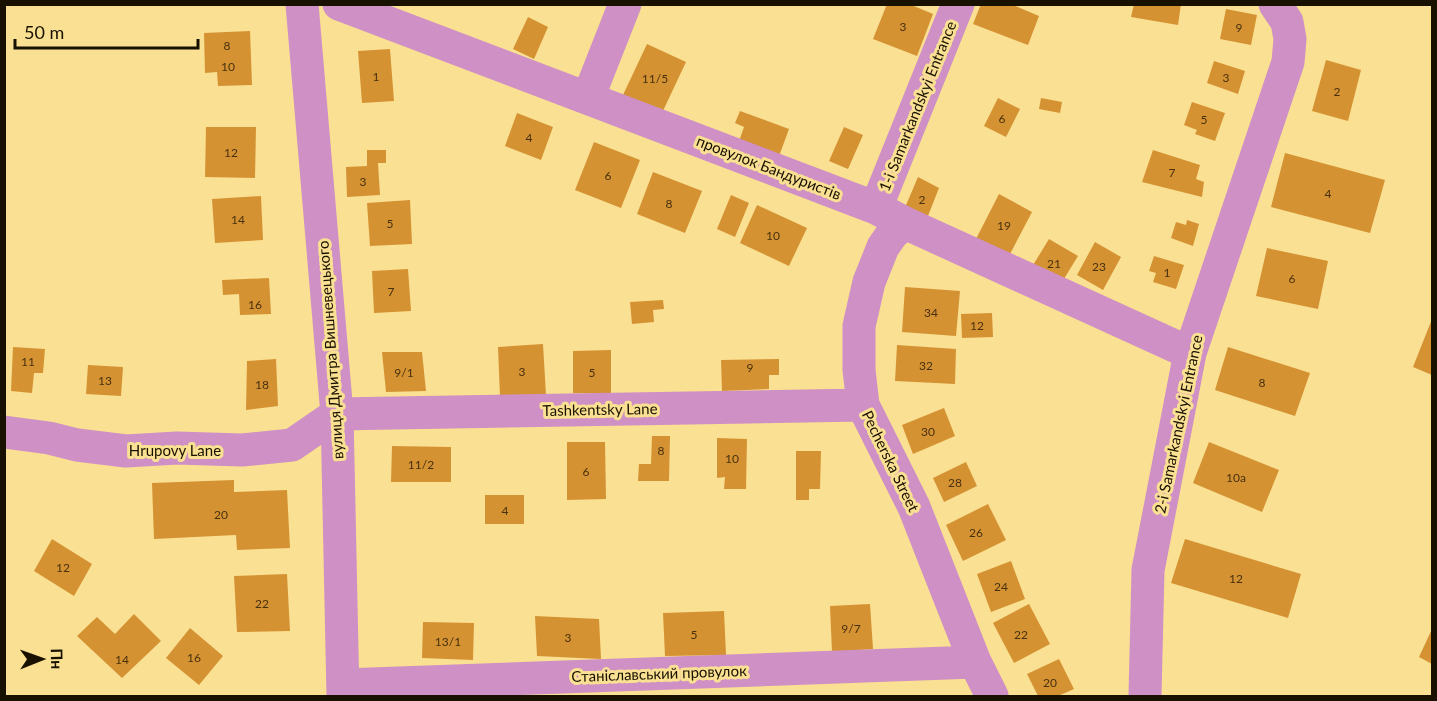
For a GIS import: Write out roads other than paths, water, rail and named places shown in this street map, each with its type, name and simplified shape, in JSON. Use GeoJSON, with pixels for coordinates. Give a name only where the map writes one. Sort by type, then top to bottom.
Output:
{"type":"FeatureCollection","features":[{"type":"Feature","properties":{"kind":"street","name":"вулиця Дмитра Вишневецького"},"geometry":{"type":"LineString","coordinates":[[302,4],[337,414],[343,691]]}},
{"type":"Feature","properties":{"kind":"street","name":"провулок Бандуристів"},"geometry":{"type":"LineString","coordinates":[[339,4],[876,208],[904,223],[1190,353]]}},
{"type":"Feature","properties":{"kind":"street"},"geometry":{"type":"LineString","coordinates":[[588,98],[625,4]]}},
{"type":"Feature","properties":{"kind":"street","name":"1-i Samarkandskyi Entrance"},"geometry":{"type":"LineString","coordinates":[[876,208],[958,4]]}},
{"type":"Feature","properties":{"kind":"street","name":"2-i Samarkandskyi Entrance"},"geometry":{"type":"LineString","coordinates":[[1145,696],[1148,570],[1190,353],[1288,62],[1290,39],[1281,13]]}},
{"type":"Feature","properties":{"kind":"street","name":"Pecherska Street"},"geometry":{"type":"LineString","coordinates":[[904,223],[883,247],[868,282],[859,326],[859,370],[863,405],[914,507],[975,662],[992,696]]}},
{"type":"Feature","properties":{"kind":"street","name":"Tashkentsky Lane"},"geometry":{"type":"LineString","coordinates":[[337,414],[863,405]]}},
{"type":"Feature","properties":{"kind":"street","name":"Hrupovy Lane"},"geometry":{"type":"LineString","coordinates":[[4,432],[126,451],[177,448],[242,450],[292,445],[337,414]]}},
{"type":"Feature","properties":{"kind":"street"},"geometry":{"type":"LineString","coordinates":[[292,445],[338,479]]}},
{"type":"Feature","properties":{"kind":"street","name":"Станіславський провулок"},"geometry":{"type":"LineString","coordinates":[[343,691],[975,662]]}}]}
